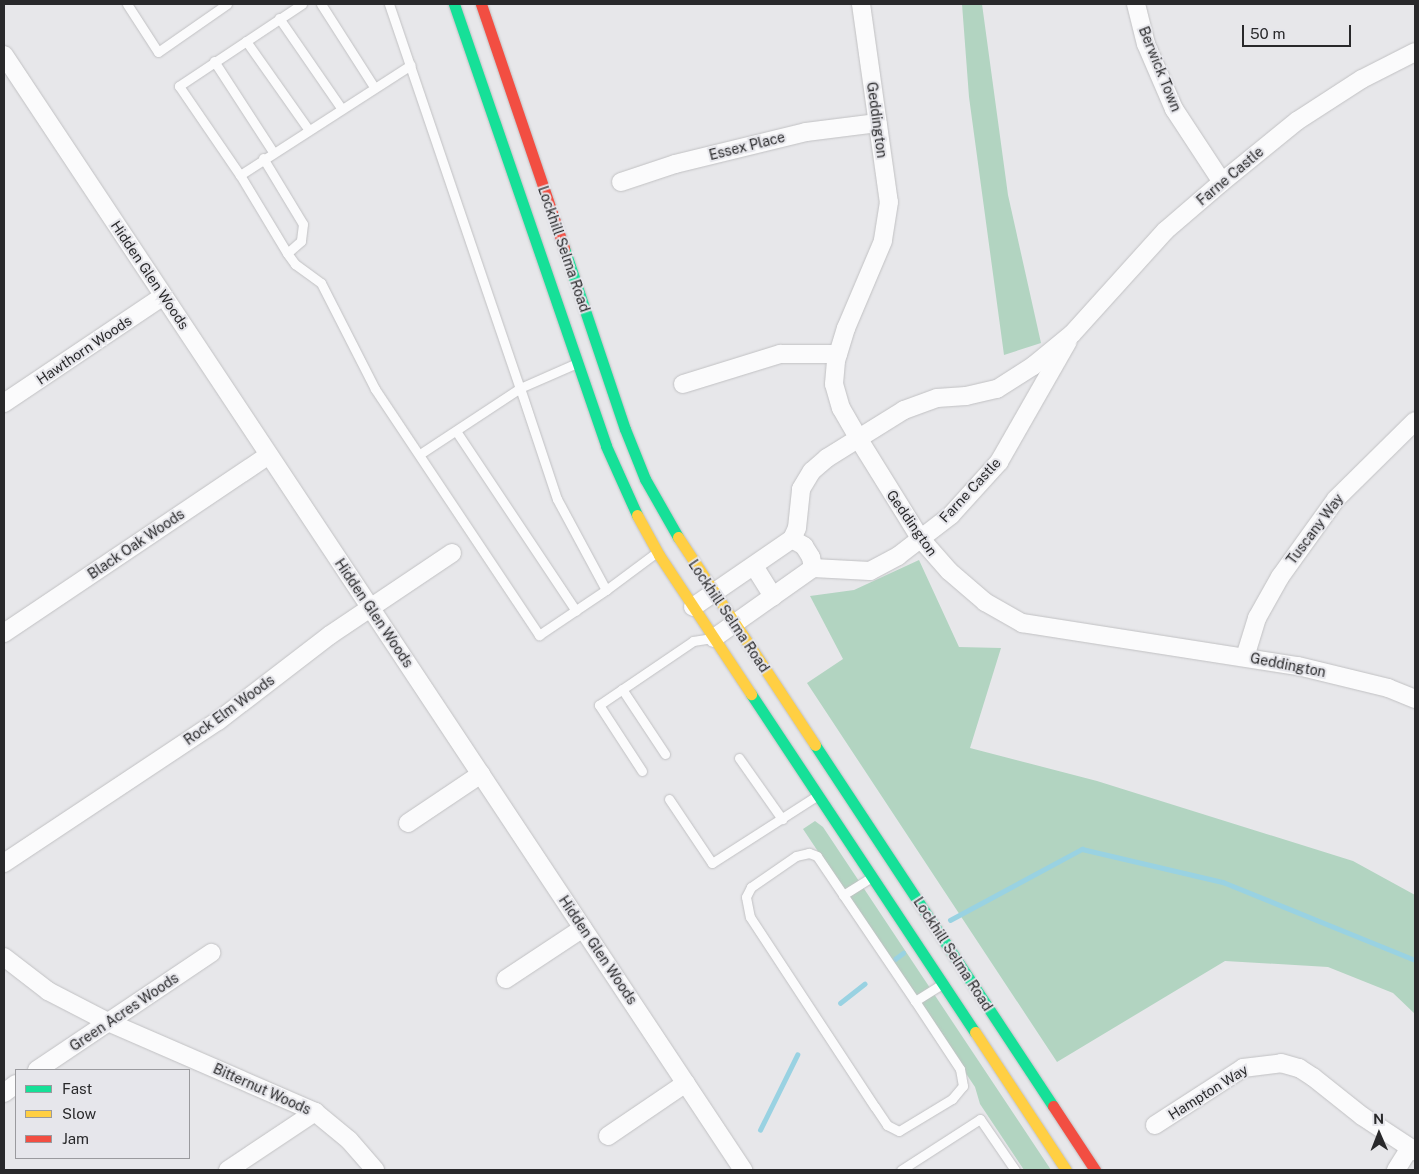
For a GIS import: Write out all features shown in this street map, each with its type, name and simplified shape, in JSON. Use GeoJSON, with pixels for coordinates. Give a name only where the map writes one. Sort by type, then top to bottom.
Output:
{"type":"FeatureCollection","features":[{"type":"Feature","properties":{"kind":"main road","name":"Lockhill Selma Road"},"geometry":{"type":"LineString","coordinates":[[454,4],[577,363],[626,496],[657,552],[1066,1170]]}},
{"type":"Feature","properties":{"kind":"main road","name":"Lockhill Selma Road"},"geometry":{"type":"LineString","coordinates":[[481,4],[600,356],[645,479],[713,593],[1095,1170]]}},
{"type":"Feature","properties":{"kind":"street","name":"Geddington"},"geometry":{"type":"LineString","coordinates":[[861,4],[889,202],[884,241],[838,354],[834,384],[841,408],[920,538],[949,571],[978,596],[1022,623],[1245,657],[1355,679],[1415,699]]}},
{"type":"Feature","properties":{"kind":"street","name":"Berwick Town"},"geometry":{"type":"LineString","coordinates":[[1136,4],[1146,44],[1174,109],[1222,182]]}},
{"type":"Feature","properties":{"kind":"street","name":"Farne Castle"},"geometry":{"type":"LineString","coordinates":[[792,540],[797,528],[801,489],[812,471],[858,438],[904,410],[937,398],[966,396],[997,389],[1033,366],[1072,334],[1165,231],[1222,182],[1297,121],[1362,79],[1415,52]]}},
{"type":"Feature","properties":{"kind":"street","name":"Hidden Glen Woods"},"geometry":{"type":"LineString","coordinates":[[4,55],[743,1170]]}},
{"type":"Feature","properties":{"kind":"street","name":"Essex Place"},"geometry":{"type":"LineString","coordinates":[[621,182],[675,164],[797,134],[877,123]]}},
{"type":"Feature","properties":{"kind":"street","name":"Hawthorn Woods"},"geometry":{"type":"LineString","coordinates":[[4,403],[163,296]]}},
{"type":"Feature","properties":{"kind":"street","name":"Farne Castle"},"geometry":{"type":"LineString","coordinates":[[813,568],[870,571],[951,515],[999,462],[1072,334]]}},
{"type":"Feature","properties":{"kind":"street"},"geometry":{"type":"LineString","coordinates":[[684,384],[780,354],[838,354]]}},
{"type":"Feature","properties":{"kind":"street"},"geometry":{"type":"LineString","coordinates":[[577,363],[600,356]]}},
{"type":"Feature","properties":{"kind":"street","name":"Tuscany Way"},"geometry":{"type":"LineString","coordinates":[[1245,657],[1257,618],[1280,577],[1319,522],[1366,468],[1415,421]]}},
{"type":"Feature","properties":{"kind":"street","name":"Black Oak Woods"},"geometry":{"type":"LineString","coordinates":[[4,633],[269,455]]}},
{"type":"Feature","properties":{"kind":"street"},"geometry":{"type":"LineString","coordinates":[[694,607],[792,540],[804,546],[811,557],[813,568],[714,638]]}},
{"type":"Feature","properties":{"kind":"street","name":"Rock Elm Woods"},"geometry":{"type":"LineString","coordinates":[[4,863],[218,721],[370,607],[452,553]]}},
{"type":"Feature","properties":{"kind":"street"},"geometry":{"type":"LineString","coordinates":[[754,566],[773,596]]}},
{"type":"Feature","properties":{"kind":"street"},"geometry":{"type":"LineString","coordinates":[[408,824],[481,774]]}},
{"type":"Feature","properties":{"kind":"street"},"geometry":{"type":"LineString","coordinates":[[872,877],[893,863]]}},
{"type":"Feature","properties":{"kind":"street"},"geometry":{"type":"LineString","coordinates":[[506,979],[583,928]]}},
{"type":"Feature","properties":{"kind":"street","name":"Green Acres Woods"},"geometry":{"type":"LineString","coordinates":[[38,1069],[210,953]]}},
{"type":"Feature","properties":{"kind":"street","name":"Bitternut Woods"},"geometry":{"type":"LineString","coordinates":[[4,957],[48,991],[108,1022],[315,1112],[349,1140],[375,1170]]}},
{"type":"Feature","properties":{"kind":"street","name":"Hampton Way"},"geometry":{"type":"LineString","coordinates":[[1154,1125],[1242,1068],[1282,1063],[1306,1072],[1413,1149]]}},
{"type":"Feature","properties":{"kind":"street"},"geometry":{"type":"LineString","coordinates":[[608,1136],[686,1083]]}},
{"type":"Feature","properties":{"kind":"street"},"geometry":{"type":"LineString","coordinates":[[4,1093],[15,1085]]}},
{"type":"Feature","properties":{"kind":"street"},"geometry":{"type":"LineString","coordinates":[[228,1170],[315,1112]]}},
{"type":"Feature","properties":{"kind":"street"},"geometry":{"type":"LineString","coordinates":[[1396,1170],[1413,1149]]}},
{"type":"Feature","properties":{"kind":"lane"},"geometry":{"type":"LineString","coordinates":[[127,4],[158,52],[227,4]]}},
{"type":"Feature","properties":{"kind":"lane"},"geometry":{"type":"LineString","coordinates":[[302,4],[179,86],[240,175],[295,264],[321,283],[375,389],[539,635],[606,590],[657,552]]}},
{"type":"Feature","properties":{"kind":"lane"},"geometry":{"type":"LineString","coordinates":[[321,4],[374,88]]}},
{"type":"Feature","properties":{"kind":"lane"},"geometry":{"type":"LineString","coordinates":[[389,4],[411,64],[557,499],[606,590]]}},
{"type":"Feature","properties":{"kind":"lane"},"geometry":{"type":"LineString","coordinates":[[279,18],[342,108]]}},
{"type":"Feature","properties":{"kind":"lane"},"geometry":{"type":"LineString","coordinates":[[246,40],[308,130]]}},
{"type":"Feature","properties":{"kind":"lane"},"geometry":{"type":"LineString","coordinates":[[214,62],[273,152]]}},
{"type":"Feature","properties":{"kind":"lane"},"geometry":{"type":"LineString","coordinates":[[240,175],[263,158],[411,64]]}},
{"type":"Feature","properties":{"kind":"lane"},"geometry":{"type":"LineString","coordinates":[[263,158],[302,224],[300,241],[287,252]]}},
{"type":"Feature","properties":{"kind":"lane"},"geometry":{"type":"LineString","coordinates":[[420,454],[520,388],[577,363]]}},
{"type":"Feature","properties":{"kind":"lane"},"geometry":{"type":"LineString","coordinates":[[456,431],[576,611]]}},
{"type":"Feature","properties":{"kind":"lane"},"geometry":{"type":"LineString","coordinates":[[642,771],[599,705],[694,641],[714,638]]}},
{"type":"Feature","properties":{"kind":"lane"},"geometry":{"type":"LineString","coordinates":[[622,689],[665,754]]}},
{"type":"Feature","properties":{"kind":"lane"},"geometry":{"type":"LineString","coordinates":[[739,758],[782,819]]}},
{"type":"Feature","properties":{"kind":"lane"},"geometry":{"type":"LineString","coordinates":[[669,798],[712,863],[818,795]]}},
{"type":"Feature","properties":{"kind":"lane"},"geometry":{"type":"LineString","coordinates":[[808,853],[817,856],[915,1001],[960,1069],[963,1086],[952,1100],[899,1131],[887,1125],[746,909],[746,897],[751,887],[796,856],[808,853]]}},
{"type":"Feature","properties":{"kind":"lane"},"geometry":{"type":"LineString","coordinates":[[844,895],[872,877]]}},
{"type":"Feature","properties":{"kind":"lane"},"geometry":{"type":"LineString","coordinates":[[915,1001],[943,984]]}},
{"type":"Feature","properties":{"kind":"lane"},"geometry":{"type":"LineString","coordinates":[[901,1170],[980,1119],[1014,1170]]}},
{"type":"Feature","properties":{"kind":"green space"},"geometry":{"type":"Polygon","coordinates":[[[962,4],[982,4],[1008,195],[1041,343],[1004,355],[969,97],[962,4]]]}},
{"type":"Feature","properties":{"kind":"green space"},"geometry":{"type":"Polygon","coordinates":[[[919,560],[959,647],[1001,648],[970,748],[1097,781],[1353,861],[1415,895],[1415,1014],[1393,993],[1328,967],[1225,961],[1057,1062],[807,683],[843,659],[810,596],[854,590],[919,560]]]}},
{"type":"Feature","properties":{"kind":"green space"},"geometry":{"type":"Polygon","coordinates":[[[815,821],[823,827],[1051,1170],[1024,1170],[980,1104],[975,1087],[803,829],[815,821]]]}},
{"type":"Feature","properties":{"kind":"waterway"},"geometry":{"type":"LineString","coordinates":[[950,920],[1082,849],[1223,882],[1415,960]]}},
{"type":"Feature","properties":{"kind":"waterway"},"geometry":{"type":"LineString","coordinates":[[895,959],[903,953]]}},
{"type":"Feature","properties":{"kind":"waterway"},"geometry":{"type":"LineString","coordinates":[[840,1003],[864,984]]}},
{"type":"Feature","properties":{"kind":"waterway"},"geometry":{"type":"LineString","coordinates":[[760,1130],[797,1055]]}},
{"type":"Feature","properties":{"kind":"traffic: fast"},"geometry":{"type":"LineString","coordinates":[[454,4],[606,446],[637,515]]}},
{"type":"Feature","properties":{"kind":"traffic: fast"},"geometry":{"type":"LineString","coordinates":[[564,248],[625,429],[645,479],[678,537]]}},
{"type":"Feature","properties":{"kind":"traffic: fast"},"geometry":{"type":"LineString","coordinates":[[751,694],[975,1032]]}},
{"type":"Feature","properties":{"kind":"traffic: fast"},"geometry":{"type":"LineString","coordinates":[[815,745],[1053,1106]]}},
{"type":"Feature","properties":{"kind":"traffic: slow"},"geometry":{"type":"LineString","coordinates":[[637,515],[659,555],[751,694]]}},
{"type":"Feature","properties":{"kind":"traffic: slow"},"geometry":{"type":"LineString","coordinates":[[678,537],[815,745]]}},
{"type":"Feature","properties":{"kind":"traffic: slow"},"geometry":{"type":"LineString","coordinates":[[975,1032],[1066,1170]]}},
{"type":"Feature","properties":{"kind":"traffic: jam"},"geometry":{"type":"LineString","coordinates":[[481,4],[564,248]]}},
{"type":"Feature","properties":{"kind":"traffic: jam"},"geometry":{"type":"LineString","coordinates":[[1053,1106],[1095,1170]]}}]}
